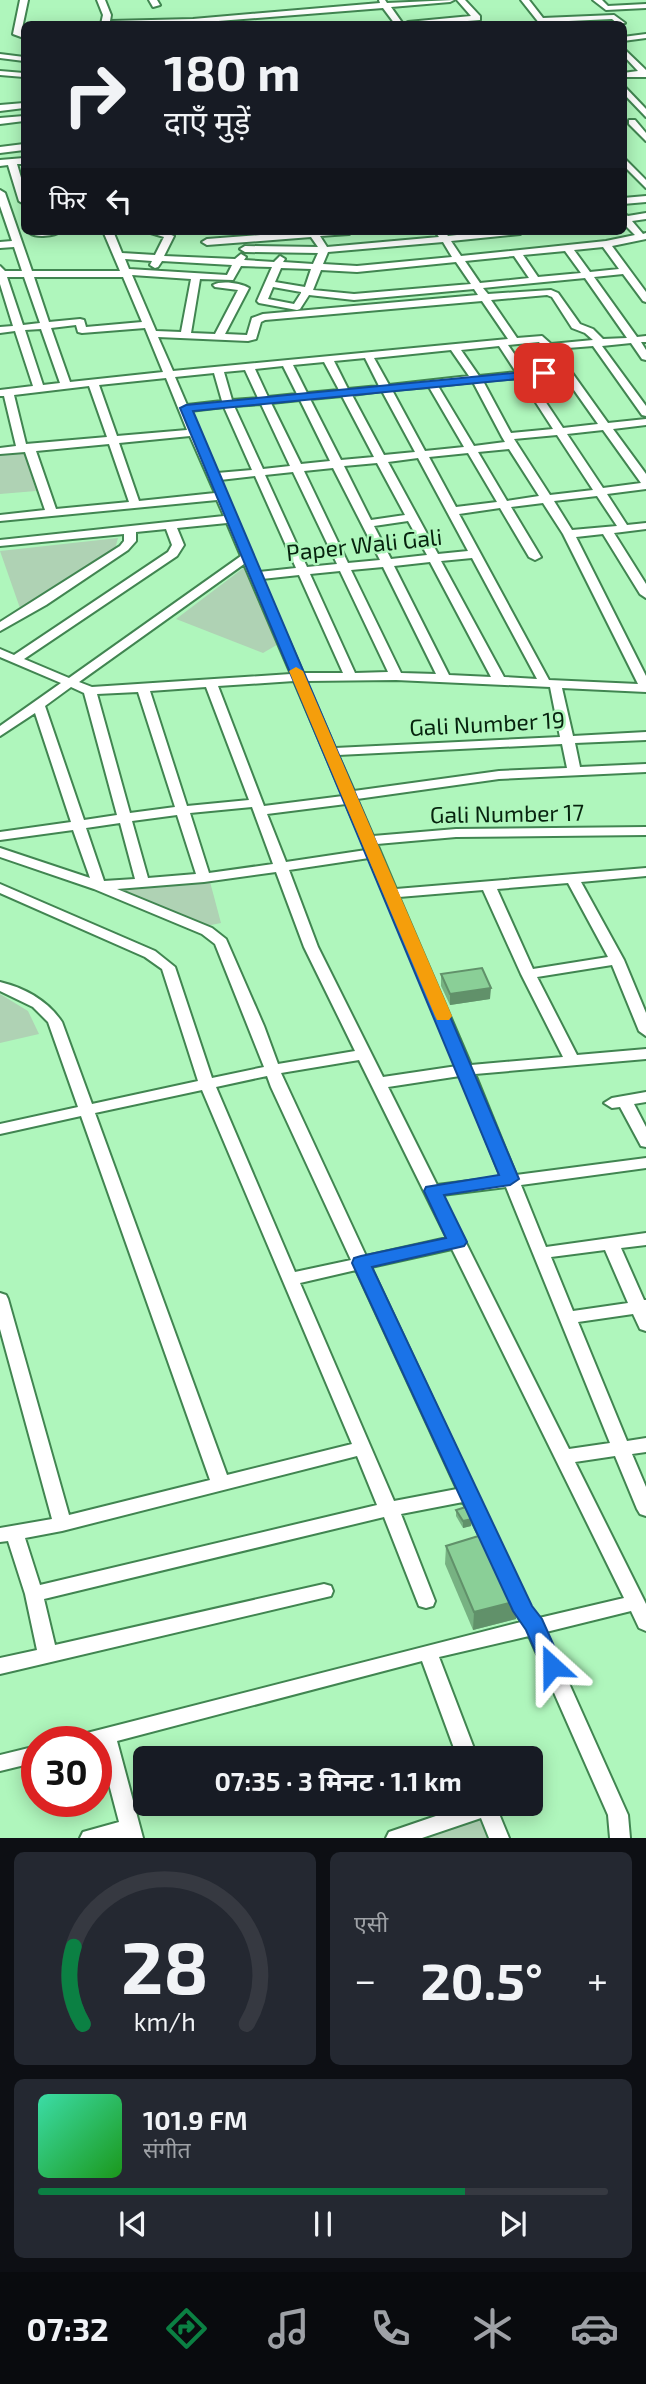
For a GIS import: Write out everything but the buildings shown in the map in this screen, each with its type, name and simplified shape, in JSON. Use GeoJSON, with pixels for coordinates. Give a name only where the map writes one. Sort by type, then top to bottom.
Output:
{"type":"FeatureCollection","features":[{"type":"Feature","properties":{"kind":"street"},"geometry":{"type":"LineString","coordinates":[[21,35],[17,34],[24,0]]}},
{"type":"Feature","properties":{"kind":"street"},"geometry":{"type":"LineString","coordinates":[[101,0],[107,15],[106,21]]}},
{"type":"Feature","properties":{"kind":"street"},"geometry":{"type":"LineString","coordinates":[[214,21],[383,3],[412,4],[450,0]]}},
{"type":"Feature","properties":{"kind":"street"},"geometry":{"type":"LineString","coordinates":[[448,21],[477,18],[461,0]]}},
{"type":"Feature","properties":{"kind":"street"},"geometry":{"type":"LineString","coordinates":[[525,0],[541,21]]}},
{"type":"Feature","properties":{"kind":"street"},"geometry":{"type":"LineString","coordinates":[[597,0],[618,20]]}},
{"type":"Feature","properties":{"kind":"street"},"geometry":{"type":"LineString","coordinates":[[383,3],[397,21]]}},
{"type":"Feature","properties":{"kind":"street"},"geometry":{"type":"LineString","coordinates":[[412,4],[426,21]]}},
{"type":"Feature","properties":{"kind":"street"},"geometry":{"type":"LineString","coordinates":[[606,8],[646,6]]}},
{"type":"Feature","properties":{"kind":"street"},"geometry":{"type":"LineString","coordinates":[[580,21],[618,20],[646,14]]}},
{"type":"Feature","properties":{"kind":"street"},"geometry":{"type":"LineString","coordinates":[[641,37],[646,47]]}},
{"type":"Feature","properties":{"kind":"street"},"geometry":{"type":"LineString","coordinates":[[627,54],[645,73]]}},
{"type":"Feature","properties":{"kind":"street"},"geometry":{"type":"LineString","coordinates":[[0,56],[21,59]]}},
{"type":"Feature","properties":{"kind":"street"},"geometry":{"type":"LineString","coordinates":[[0,73],[21,75]]}},
{"type":"Feature","properties":{"kind":"street"},"geometry":{"type":"LineString","coordinates":[[627,75],[645,73]]}},
{"type":"Feature","properties":{"kind":"street"},"geometry":{"type":"LineString","coordinates":[[627,93],[646,114]]}},
{"type":"Feature","properties":{"kind":"street"},"geometry":{"type":"LineString","coordinates":[[0,108],[21,106]]}},
{"type":"Feature","properties":{"kind":"street"},"geometry":{"type":"LineString","coordinates":[[0,121],[21,119]]}},
{"type":"Feature","properties":{"kind":"street"},"geometry":{"type":"LineString","coordinates":[[632,122],[646,138]]}},
{"type":"Feature","properties":{"kind":"street"},"geometry":{"type":"LineString","coordinates":[[0,150],[21,147]]}},
{"type":"Feature","properties":{"kind":"street"},"geometry":{"type":"LineString","coordinates":[[0,163],[21,161]]}},
{"type":"Feature","properties":{"kind":"street"},"geometry":{"type":"LineString","coordinates":[[12,162],[21,181]]}},
{"type":"Feature","properties":{"kind":"street"},"geometry":{"type":"LineString","coordinates":[[627,164],[646,185]]}},
{"type":"Feature","properties":{"kind":"street"},"geometry":{"type":"LineString","coordinates":[[0,185],[21,183]]}},
{"type":"Feature","properties":{"kind":"street"},"geometry":{"type":"LineString","coordinates":[[0,193],[65,386]]}},
{"type":"Feature","properties":{"kind":"street"},"geometry":{"type":"LineString","coordinates":[[627,201],[646,199]]}},
{"type":"Feature","properties":{"kind":"street"},"geometry":{"type":"LineString","coordinates":[[627,218],[646,216]]}},
{"type":"Feature","properties":{"kind":"street"},"geometry":{"type":"LineString","coordinates":[[627,221],[643,237]]}},
{"type":"Feature","properties":{"kind":"street"},"geometry":{"type":"LineString","coordinates":[[36,235],[41,244]]}},
{"type":"Feature","properties":{"kind":"street"},"geometry":{"type":"LineString","coordinates":[[110,235],[186,408],[391,894],[646,1509]]}},
{"type":"Feature","properties":{"kind":"street"},"geometry":{"type":"LineString","coordinates":[[152,273],[170,236],[166,235]]}},
{"type":"Feature","properties":{"kind":"street"},"geometry":{"type":"LineString","coordinates":[[185,336],[193,275],[205,246],[202,235]]}},
{"type":"Feature","properties":{"kind":"street"},"geometry":{"type":"LineString","coordinates":[[205,246],[314,235],[324,249]]}},
{"type":"Feature","properties":{"kind":"street"},"geometry":{"type":"LineString","coordinates":[[205,246],[324,249],[434,235]]}},
{"type":"Feature","properties":{"kind":"street"},"geometry":{"type":"LineString","coordinates":[[443,235],[515,342]]}},
{"type":"Feature","properties":{"kind":"street"},"geometry":{"type":"LineString","coordinates":[[120,256],[316,269],[357,269],[606,244],[643,237]]}},
{"type":"Feature","properties":{"kind":"street"},"geometry":{"type":"LineString","coordinates":[[0,245],[16,244]]}},
{"type":"Feature","properties":{"kind":"street"},"geometry":{"type":"LineString","coordinates":[[606,244],[646,299]]}},
{"type":"Feature","properties":{"kind":"street"},"geometry":{"type":"LineString","coordinates":[[568,248],[646,358]]}},
{"type":"Feature","properties":{"kind":"street"},"geometry":{"type":"LineString","coordinates":[[39,389],[1,272],[152,273],[230,278],[245,249]]}},
{"type":"Feature","properties":{"kind":"street"},"geometry":{"type":"LineString","coordinates":[[284,250],[262,299],[265,303],[298,307],[324,249]]}},
{"type":"Feature","properties":{"kind":"street"},"geometry":{"type":"LineString","coordinates":[[517,253],[536,281]]}},
{"type":"Feature","properties":{"kind":"street"},"geometry":{"type":"LineString","coordinates":[[270,284],[366,297],[626,271]]}},
{"type":"Feature","properties":{"kind":"street"},"geometry":{"type":"LineString","coordinates":[[218,337],[244,288],[218,286],[221,277]]}},
{"type":"Feature","properties":{"kind":"street"},"geometry":{"type":"LineString","coordinates":[[0,330],[80,322],[82,330],[150,330],[185,336],[251,338],[256,320],[263,317],[548,292],[555,295],[576,326],[589,331],[646,413]]}},
{"type":"Feature","properties":{"kind":"street"},"geometry":{"type":"LineString","coordinates":[[51,512],[4,393],[218,369],[541,339],[646,484],[601,494],[453,511]]}},
{"type":"Feature","properties":{"kind":"street"},"geometry":{"type":"LineString","coordinates":[[548,347],[646,340]]}},
{"type":"Feature","properties":{"kind":"street"},"geometry":{"type":"LineString","coordinates":[[502,343],[624,528]]}},
{"type":"Feature","properties":{"kind":"street"},"geometry":{"type":"LineString","coordinates":[[0,653],[72,681],[90,691],[298,677],[396,676],[646,688],[569,534],[509,441],[477,380],[453,346]]}},
{"type":"Feature","properties":{"kind":"street"},"geometry":{"type":"LineString","coordinates":[[368,355],[550,683],[568,740],[574,770]]}},
{"type":"Feature","properties":{"kind":"street"},"geometry":{"type":"LineString","coordinates":[[328,360],[499,680]]}},
{"type":"Feature","properties":{"kind":"street"},"geometry":{"type":"LineString","coordinates":[[287,364],[444,677]]}},
{"type":"Feature","properties":{"kind":"street"},"geometry":{"type":"LineString","coordinates":[[249,367],[342,568],[396,676]]}},
{"type":"Feature","properties":{"kind":"street"},"geometry":{"type":"LineString","coordinates":[[218,369],[228,404],[351,677]]}},
{"type":"Feature","properties":{"kind":"street"},"geometry":{"type":"LineString","coordinates":[[186,408],[565,370]]}},
{"type":"Feature","properties":{"kind":"street"},"geometry":{"type":"LineString","coordinates":[[93,383],[135,504]]}},
{"type":"Feature","properties":{"kind":"street"},"geometry":{"type":"LineString","coordinates":[[431,383],[535,558]]}},
{"type":"Feature","properties":{"kind":"street"},"geometry":{"type":"LineString","coordinates":[[215,477],[470,449],[560,433],[646,422]]}},
{"type":"Feature","properties":{"kind":"street"},"geometry":{"type":"LineString","coordinates":[[0,451],[195,432]]}},
{"type":"Feature","properties":{"kind":"street"},"geometry":{"type":"LineString","coordinates":[[0,518],[223,496]]}},
{"type":"Feature","properties":{"kind":"street"},"geometry":{"type":"LineString","coordinates":[[366,524],[411,517]]}},
{"type":"Feature","properties":{"kind":"street"},"geometry":{"type":"LineString","coordinates":[[0,543],[232,519]]}},
{"type":"Feature","properties":{"kind":"street"},"geometry":{"type":"LineString","coordinates":[[16,659],[173,554],[178,545],[171,526]]}},
{"type":"Feature","properties":{"kind":"street"},"geometry":{"type":"LineString","coordinates":[[569,534],[606,529],[644,529]]}},
{"type":"Feature","properties":{"kind":"street"},"geometry":{"type":"LineString","coordinates":[[606,529],[646,594]]}},
{"type":"Feature","properties":{"kind":"street"},"geometry":{"type":"LineString","coordinates":[[0,626],[43,602],[124,548],[130,541],[130,530]]}},
{"type":"Feature","properties":{"kind":"street","name":"Paper Wali Gali"},"geometry":{"type":"LineString","coordinates":[[256,576],[477,554]]}},
{"type":"Feature","properties":{"kind":"street"},"geometry":{"type":"LineString","coordinates":[[0,732],[248,556]]}},
{"type":"Feature","properties":{"kind":"street"},"geometry":{"type":"LineString","coordinates":[[211,683],[311,947],[646,1623]]}},
{"type":"Feature","properties":{"kind":"street"},"geometry":{"type":"LineString","coordinates":[[143,688],[204,878]]}},
{"type":"Feature","properties":{"kind":"street"},"geometry":{"type":"LineString","coordinates":[[90,691],[143,884]]}},
{"type":"Feature","properties":{"kind":"street"},"geometry":{"type":"LineString","coordinates":[[39,706],[99,886]]}},
{"type":"Feature","properties":{"kind":"street","name":"Gali Number 19"},"geometry":{"type":"LineString","coordinates":[[331,752],[646,736]]}},
{"type":"Feature","properties":{"kind":"street"},"geometry":{"type":"LineString","coordinates":[[0,836],[182,810],[258,807],[350,798],[499,775],[646,768]]}},
{"type":"Feature","properties":{"kind":"street","name":"Gali Number 17"},"geometry":{"type":"LineString","coordinates":[[99,886],[204,878],[280,867],[371,847],[456,833],[646,831]]}},
{"type":"Feature","properties":{"kind":"street"},"geometry":{"type":"LineString","coordinates":[[0,852],[99,886],[207,931],[220,942],[275,1069],[279,1087],[523,1611],[534,1626],[618,1815],[620,1838]]}},
{"type":"Feature","properties":{"kind":"street"},"geometry":{"type":"LineString","coordinates":[[391,894],[646,872]]}},
{"type":"Feature","properties":{"kind":"street"},"geometry":{"type":"LineString","coordinates":[[572,877],[617,960],[646,1031]]}},
{"type":"Feature","properties":{"kind":"street"},"geometry":{"type":"LineString","coordinates":[[488,885],[528,974],[573,1061]]}},
{"type":"Feature","properties":{"kind":"street"},"geometry":{"type":"LineString","coordinates":[[0,888],[150,954],[168,967],[207,1084],[388,1509],[397,1523],[426,1601]]}},
{"type":"Feature","properties":{"kind":"street"},"geometry":{"type":"LineString","coordinates":[[528,974],[617,960]]}},
{"type":"Feature","properties":{"kind":"street"},"geometry":{"type":"LineString","coordinates":[[0,986],[48,1011],[221,1484]]}},
{"type":"Feature","properties":{"kind":"street"},"geometry":{"type":"LineString","coordinates":[[0,1129],[275,1069],[365,1054]]}},
{"type":"Feature","properties":{"kind":"street"},"geometry":{"type":"LineString","coordinates":[[379,1083],[465,1070],[646,1054]]}},
{"type":"Feature","properties":{"kind":"street"},"geometry":{"type":"LineString","coordinates":[[646,1097],[618,1102],[646,1142]]}},
{"type":"Feature","properties":{"kind":"street"},"geometry":{"type":"LineString","coordinates":[[433,1191],[646,1163]]}},
{"type":"Feature","properties":{"kind":"street"},"geometry":{"type":"LineString","coordinates":[[541,1253],[646,1240]]}},
{"type":"Feature","properties":{"kind":"street"},"geometry":{"type":"LineString","coordinates":[[290,1279],[457,1242]]}},
{"type":"Feature","properties":{"kind":"street"},"geometry":{"type":"LineString","coordinates":[[611,1244],[642,1306],[646,1325]]}},
{"type":"Feature","properties":{"kind":"street"},"geometry":{"type":"LineString","coordinates":[[0,1299],[62,1524]]}},
{"type":"Feature","properties":{"kind":"street"},"geometry":{"type":"LineString","coordinates":[[567,1318],[642,1306]]}},
{"type":"Feature","properties":{"kind":"street"},"geometry":{"type":"LineString","coordinates":[[563,1457],[646,1445]]}},
{"type":"Feature","properties":{"kind":"street"},"geometry":{"type":"LineString","coordinates":[[48,1655],[34,1594],[7,1534],[62,1524],[362,1448]]}},
{"type":"Feature","properties":{"kind":"street"},"geometry":{"type":"LineString","coordinates":[[34,1594],[388,1509],[469,1494]]}},
{"type":"Feature","properties":{"kind":"street"},"geometry":{"type":"LineString","coordinates":[[0,1666],[324,1591]]}},
{"type":"Feature","properties":{"kind":"street"},"geometry":{"type":"LineString","coordinates":[[112,1735],[428,1652],[634,1603]]}},
{"type":"Feature","properties":{"kind":"street"},"geometry":{"type":"LineString","coordinates":[[428,1652],[463,1746]]}},
{"type":"Feature","properties":{"kind":"street"},"geometry":{"type":"LineString","coordinates":[[0,1763],[21,1758]]}},
{"type":"Feature","properties":{"kind":"street"},"geometry":{"type":"LineString","coordinates":[[90,1838],[132,1833],[112,1781]]}},
{"type":"Feature","properties":{"kind":"street"},"geometry":{"type":"LineString","coordinates":[[396,1838],[457,1816]]}},
{"type":"Feature","properties":{"kind":"street"},"geometry":{"type":"LineString","coordinates":[[489,1816],[499,1838]]}},
{"type":"Feature","properties":{"kind":"green space"},"geometry":{"type":"Polygon","coordinates":[[[25,452],[36,491],[0,494],[0,455],[25,452]]]}},
{"type":"Feature","properties":{"kind":"green space"},"geometry":{"type":"Polygon","coordinates":[[[118,538],[115,549],[21,611],[0,551],[118,538]]]}},
{"type":"Feature","properties":{"kind":"green space"},"geometry":{"type":"Polygon","coordinates":[[[246,566],[280,643],[263,653],[176,619],[246,566]]]}},
{"type":"Feature","properties":{"kind":"green space"},"geometry":{"type":"Polygon","coordinates":[[[209,878],[221,923],[201,927],[117,889],[209,878]]]}},
{"type":"Feature","properties":{"kind":"green space"},"geometry":{"type":"Polygon","coordinates":[[[0,994],[28,1011],[39,1034],[0,1043],[0,994]]]}},
{"type":"Feature","properties":{"kind":"green space"},"geometry":{"type":"Polygon","coordinates":[[[484,1816],[492,1838],[422,1838],[484,1816]]]}},
{"type":"Feature","properties":{"kind":"slow traffic"},"geometry":{"type":"LineString","coordinates":[[296,671],[443,1016]]}},
{"type":"Feature","properties":{"kind":"route"},"geometry":{"type":"LineString","coordinates":[[544,373],[186,408],[510,1179],[433,1191],[457,1242],[361,1263],[523,1611],[534,1626],[552,1666]]}}]}
